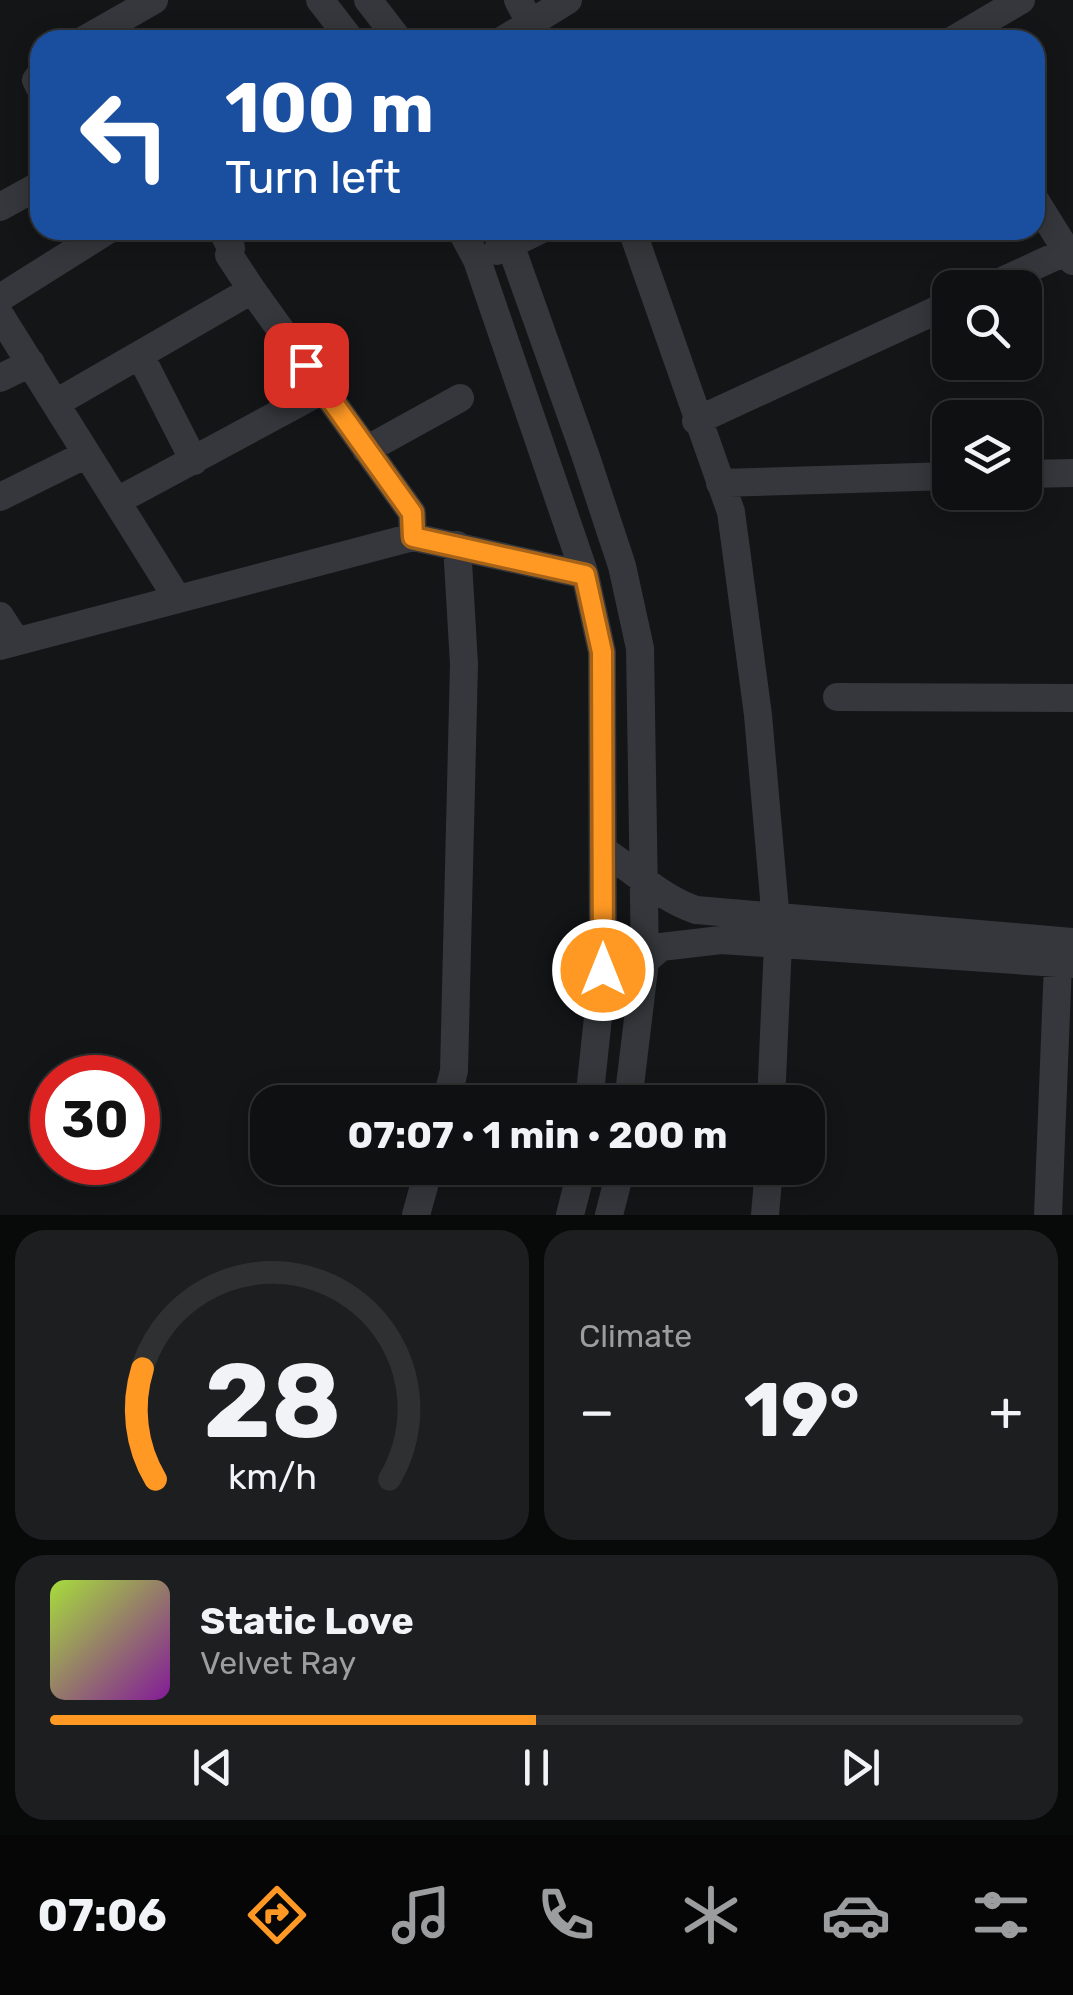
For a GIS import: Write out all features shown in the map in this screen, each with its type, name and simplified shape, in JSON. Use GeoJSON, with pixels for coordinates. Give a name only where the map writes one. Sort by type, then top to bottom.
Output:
{"type":"FeatureCollection","features":[{"type":"Feature","properties":{"kind":"street"},"geometry":{"type":"LineString","coordinates":[[102,30],[154,0]]}},
{"type":"Feature","properties":{"kind":"street"},"geometry":{"type":"LineString","coordinates":[[320,0],[343,30]]}},
{"type":"Feature","properties":{"kind":"street"},"geometry":{"type":"LineString","coordinates":[[368,0],[391,30]]}},
{"type":"Feature","properties":{"kind":"street"},"geometry":{"type":"LineString","coordinates":[[529,21],[568,0]]}},
{"type":"Feature","properties":{"kind":"street"},"geometry":{"type":"LineString","coordinates":[[971,30],[1021,0]]}},
{"type":"Feature","properties":{"kind":"street"},"geometry":{"type":"LineString","coordinates":[[0,207],[30,190]]}},
{"type":"Feature","properties":{"kind":"street"},"geometry":{"type":"LineString","coordinates":[[1034,270],[1070,256],[1045,216]]}},
{"type":"Feature","properties":{"kind":"street"},"geometry":{"type":"LineString","coordinates":[[0,298],[92,240]]}},
{"type":"Feature","properties":{"kind":"street"},"geometry":{"type":"LineString","coordinates":[[227,240],[229,255],[252,290],[412,513],[413,537]]}},
{"type":"Feature","properties":{"kind":"street"},"geometry":{"type":"LineString","coordinates":[[466,240],[477,260],[585,575],[602,652],[603,970],[591,1085]]}},
{"type":"Feature","properties":{"kind":"street"},"geometry":{"type":"LineString","coordinates":[[477,260],[505,240]]}},
{"type":"Feature","properties":{"kind":"street"},"geometry":{"type":"LineString","coordinates":[[510,240],[622,566],[640,648],[645,960],[630,1085]]}},
{"type":"Feature","properties":{"kind":"street"},"geometry":{"type":"LineString","coordinates":[[635,240],[731,512],[758,716],[777,932],[772,1085]]}},
{"type":"Feature","properties":{"kind":"street"},"geometry":{"type":"LineString","coordinates":[[56,403],[252,290]]}},
{"type":"Feature","properties":{"kind":"street"},"geometry":{"type":"LineString","coordinates":[[696,421],[932,312]]}},
{"type":"Feature","properties":{"kind":"street"},"geometry":{"type":"LineString","coordinates":[[0,315],[177,598]]}},
{"type":"Feature","properties":{"kind":"street"},"geometry":{"type":"LineString","coordinates":[[140,355],[194,461]]}},
{"type":"Feature","properties":{"kind":"street"},"geometry":{"type":"LineString","coordinates":[[0,378],[31,364]]}},
{"type":"Feature","properties":{"kind":"street"},"geometry":{"type":"LineString","coordinates":[[117,501],[324,390]]}},
{"type":"Feature","properties":{"kind":"street"},"geometry":{"type":"LineString","coordinates":[[366,450],[460,398]]}},
{"type":"Feature","properties":{"kind":"street"},"geometry":{"type":"LineString","coordinates":[[0,497],[87,454]]}},
{"type":"Feature","properties":{"kind":"street"},"geometry":{"type":"LineString","coordinates":[[1042,474],[1073,473]]}},
{"type":"Feature","properties":{"kind":"street"},"geometry":{"type":"LineString","coordinates":[[720,483],[932,477]]}},
{"type":"Feature","properties":{"kind":"street"},"geometry":{"type":"LineString","coordinates":[[0,616],[8,644],[413,537],[585,575]]}},
{"type":"Feature","properties":{"kind":"street"},"geometry":{"type":"LineString","coordinates":[[450,1085],[454,1071],[464,664],[457,546]]}},
{"type":"Feature","properties":{"kind":"street"},"geometry":{"type":"LineString","coordinates":[[837,697],[1073,698]]}},
{"type":"Feature","properties":{"kind":"street"},"geometry":{"type":"LineString","coordinates":[[603,850],[646,878],[656,892],[696,910],[777,932],[1068,956],[1048,1215]]}},
{"type":"Feature","properties":{"kind":"street"},"geometry":{"type":"LineString","coordinates":[[603,970],[645,960],[661,947],[777,932]]}},
{"type":"Feature","properties":{"kind":"street"},"geometry":{"type":"LineString","coordinates":[[416,1215],[424,1185]]}},
{"type":"Feature","properties":{"kind":"street"},"geometry":{"type":"LineString","coordinates":[[570,1215],[578,1185]]}},
{"type":"Feature","properties":{"kind":"street"},"geometry":{"type":"LineString","coordinates":[[610,1215],[617,1185]]}},
{"type":"Feature","properties":{"kind":"street"},"geometry":{"type":"LineString","coordinates":[[765,1215],[768,1185]]}},
{"type":"Feature","properties":{"kind":"route"},"geometry":{"type":"LineString","coordinates":[[306,365],[412,513],[413,537],[585,575],[602,652],[603,970]]}}]}
